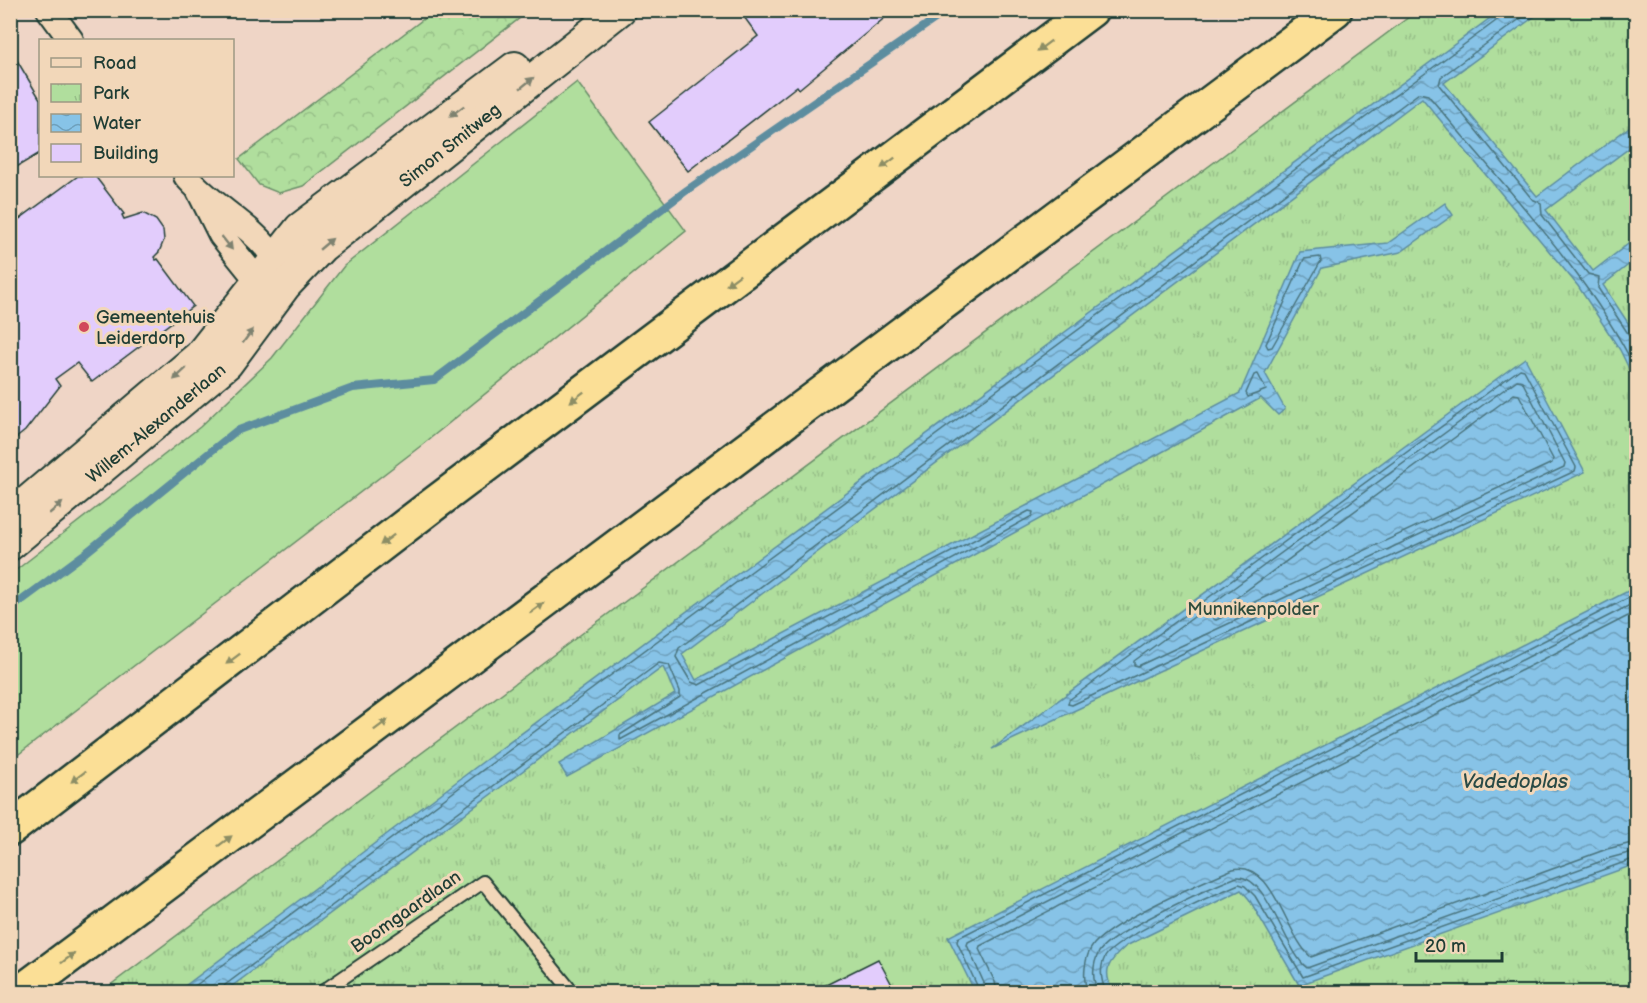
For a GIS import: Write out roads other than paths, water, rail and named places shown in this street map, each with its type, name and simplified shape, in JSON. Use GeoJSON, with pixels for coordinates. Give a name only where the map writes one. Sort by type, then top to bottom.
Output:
{"type":"FeatureCollection","features":[{"type":"Feature","properties":{"kind":"highway"},"geometry":{"type":"LineString","coordinates":[[10,829],[434,504],[1091,10]]}},
{"type":"Feature","properties":{"kind":"highway"},"geometry":{"type":"LineString","coordinates":[[21,993],[1335,10]]}},
{"type":"Feature","properties":{"kind":"street"},"geometry":{"type":"LineString","coordinates":[[49,10],[70,39]]}},
{"type":"Feature","properties":{"kind":"street","name":"Simon Smitweg"},"geometry":{"type":"LineString","coordinates":[[273,275],[300,228],[492,85],[586,10]]}},
{"type":"Feature","properties":{"kind":"street","name":"Simon Smitweg"},"geometry":{"type":"LineString","coordinates":[[273,275],[322,247],[620,10]]}},
{"type":"Feature","properties":{"kind":"street"},"geometry":{"type":"LineString","coordinates":[[193,183],[251,233],[273,275]]}},
{"type":"Feature","properties":{"kind":"street","name":"Willem-Alexanderlaan"},"geometry":{"type":"LineString","coordinates":[[10,516],[200,356],[273,275]]}},
{"type":"Feature","properties":{"kind":"street","name":"Willem-Alexanderlaan"},"geometry":{"type":"LineString","coordinates":[[10,545],[227,363],[273,275]]}},
{"type":"Feature","properties":{"kind":"lane","name":"Boomgaardlaan"},"geometry":{"type":"LineString","coordinates":[[322,993],[483,882],[572,993]]}},
{"type":"Feature","properties":{"kind":"water"},"geometry":{"type":"Polygon","coordinates":[[[1501,10],[1542,11],[1444,83],[1537,196],[1636,122],[1636,143],[1546,210],[1593,271],[1636,238],[1636,259],[1603,285],[1636,335],[1636,383],[1620,350],[1578,286],[1422,98],[682,654],[696,680],[1240,393],[1300,252],[1388,243],[1445,203],[1453,215],[1401,252],[1322,268],[1265,373],[1285,409],[1278,415],[1261,398],[567,777],[559,764],[675,694],[663,667],[224,992],[177,992],[480,764],[1501,10]]]}},
{"type":"Feature","properties":{"kind":"water"},"geometry":{"type":"Polygon","coordinates":[[[1525,358],[1585,472],[992,749],[1525,358]]]}},
{"type":"Feature","properties":{"kind":"water","name":"Vadedoplas"},"geometry":{"type":"Polygon","coordinates":[[[1636,587],[1636,864],[1299,985],[1249,899],[1241,890],[1126,946],[1109,967],[1108,978],[1113,992],[975,992],[948,937],[1636,587]]]}},
{"type":"Feature","properties":{"kind":"waterway"},"geometry":{"type":"LineString","coordinates":[[10,609],[83,555],[236,431],[353,388],[434,380],[687,190],[948,10]]}},
{"type":"Feature","properties":{"kind":"place","name":"Gemeentehuis Leiderdorp"},"geometry":{"type":"Point","coordinates":[84,327]}},
{"type":"Feature","properties":{"kind":"park label","name":"Munnikenpolder"},"geometry":{"type":"Point","coordinates":[1253,609]}}]}
